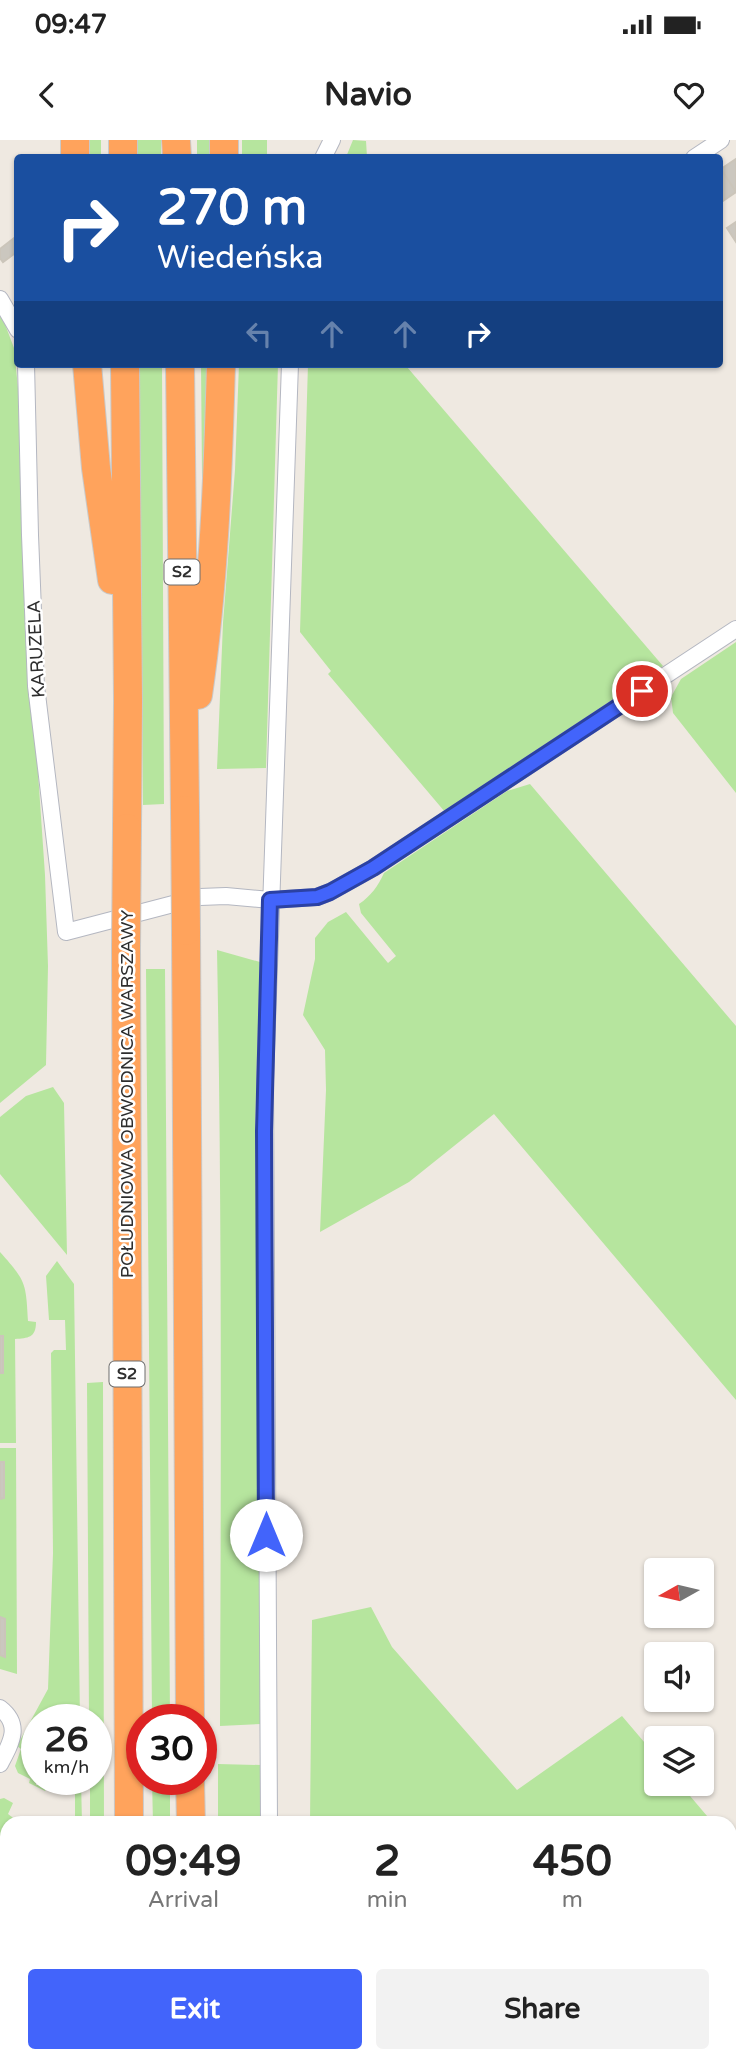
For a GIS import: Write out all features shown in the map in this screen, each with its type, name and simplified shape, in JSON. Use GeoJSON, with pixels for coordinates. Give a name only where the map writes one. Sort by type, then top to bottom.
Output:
{"type":"FeatureCollection","features":[{"type":"Feature","properties":{"kind":"highway"},"geometry":{"type":"LineString","coordinates":[[87,368],[96,468],[128,701]]}},
{"type":"Feature","properties":{"kind":"highway","name":"POŁUDNIOWA OBWODNICA WARSZAWY"},"geometry":{"type":"LineString","coordinates":[[125,368],[129,1816]]}},
{"type":"Feature","properties":{"kind":"highway","name":"S2"},"geometry":{"type":"LineString","coordinates":[[180,368],[187,931],[190,1704]]}},
{"type":"Feature","properties":{"kind":"highway"},"geometry":{"type":"LineString","coordinates":[[185,780],[207,634],[217,486],[221,368]]}},
{"type":"Feature","properties":{"kind":"highway"},"geometry":{"type":"LineString","coordinates":[[190,1795],[191,1816]]}},
{"type":"Feature","properties":{"kind":"street"},"geometry":{"type":"LineString","coordinates":[[700,154],[721,140]]}},
{"type":"Feature","properties":{"kind":"street"},"geometry":{"type":"LineString","coordinates":[[0,299],[14,323]]}},
{"type":"Feature","properties":{"kind":"street","name":"KARUZELA"},"geometry":{"type":"LineString","coordinates":[[26,368],[36,686],[66,932],[200,897],[226,896],[270,900]]}},
{"type":"Feature","properties":{"kind":"street"},"geometry":{"type":"LineString","coordinates":[[269,1816],[264,1131],[290,368]]}},
{"type":"Feature","properties":{"kind":"street"},"geometry":{"type":"LineString","coordinates":[[270,900],[317,897],[373,868],[736,629]]}},
{"type":"Feature","properties":{"kind":"street"},"geometry":{"type":"LineString","coordinates":[[0,1708],[11,1719],[13,1727],[11,1741],[0,1764]]}},
{"type":"Feature","properties":{"kind":"green space"},"geometry":{"type":"Polygon","coordinates":[[[86,140],[101,140],[101,154],[87,154],[86,140]]]}},
{"type":"Feature","properties":{"kind":"green space"},"geometry":{"type":"Polygon","coordinates":[[[137,140],[161,140],[161,154],[138,154],[137,140]]]}},
{"type":"Feature","properties":{"kind":"green space"},"geometry":{"type":"Polygon","coordinates":[[[197,140],[214,140],[214,154],[197,154],[197,140]]]}},
{"type":"Feature","properties":{"kind":"green space"},"geometry":{"type":"Polygon","coordinates":[[[242,140],[267,140],[267,154],[242,154],[242,140]]]}},
{"type":"Feature","properties":{"kind":"green space"},"geometry":{"type":"Polygon","coordinates":[[[353,140],[366,141],[367,154],[347,154],[353,140]]]}},
{"type":"Feature","properties":{"kind":"green space"},"geometry":{"type":"Polygon","coordinates":[[[0,311],[14,348],[18,388],[22,539],[45,875],[48,966],[46,1065],[0,1103],[0,311]]]}},
{"type":"Feature","properties":{"kind":"green space"},"geometry":{"type":"Polygon","coordinates":[[[139,368],[162,368],[164,804],[143,805],[139,368]]]}},
{"type":"Feature","properties":{"kind":"green space"},"geometry":{"type":"Polygon","coordinates":[[[201,368],[211,368],[207,479],[202,477],[201,368]]]}},
{"type":"Feature","properties":{"kind":"green space"},"geometry":{"type":"Polygon","coordinates":[[[239,368],[278,368],[266,768],[217,769],[223,623],[235,470],[239,368]]]}},
{"type":"Feature","properties":{"kind":"green space"},"geometry":{"type":"Polygon","coordinates":[[[308,368],[408,368],[663,666],[445,812],[328,674],[331,671],[300,632],[308,368]]]}},
{"type":"Feature","properties":{"kind":"green space"},"geometry":{"type":"Polygon","coordinates":[[[736,642],[736,793],[673,713],[671,697],[681,679],[736,642]]]}},
{"type":"Feature","properties":{"kind":"green space"},"geometry":{"type":"Polygon","coordinates":[[[530,784],[736,1026],[736,1400],[494,1114],[409,1182],[320,1232],[325,1050],[303,1015],[315,959],[315,938],[328,922],[346,912],[388,963],[396,956],[361,913],[359,904],[374,890],[384,873],[507,791],[530,784]]]}},
{"type":"Feature","properties":{"kind":"green space"},"geometry":{"type":"Polygon","coordinates":[[[217,950],[260,962],[255,1126],[261,1724],[220,1726],[221,1435],[217,950]]]}},
{"type":"Feature","properties":{"kind":"green space"},"geometry":{"type":"Polygon","coordinates":[[[146,969],[165,969],[170,1704],[152,1704],[146,969]]]}},
{"type":"Feature","properties":{"kind":"green space"},"geometry":{"type":"Polygon","coordinates":[[[53,1087],[64,1103],[67,1255],[0,1174],[0,1117],[26,1096],[53,1087]]]}},
{"type":"Feature","properties":{"kind":"green space"},"geometry":{"type":"Polygon","coordinates":[[[0,1252],[23,1283],[28,1321],[36,1322],[33,1334],[15,1339],[16,1443],[0,1443],[3,1337],[0,1336],[0,1252]]]}},
{"type":"Feature","properties":{"kind":"green space"},"geometry":{"type":"Polygon","coordinates":[[[57,1261],[74,1284],[80,1704],[40,1704],[48,1689],[53,1553],[51,1353],[54,1350],[66,1350],[65,1320],[49,1320],[46,1276],[57,1261]]]}},
{"type":"Feature","properties":{"kind":"green space"},"geometry":{"type":"Polygon","coordinates":[[[103,1382],[104,1704],[89,1704],[87,1383],[103,1382]]]}},
{"type":"Feature","properties":{"kind":"green space"},"geometry":{"type":"Polygon","coordinates":[[[0,1448],[16,1448],[17,1674],[0,1669],[0,1655],[5,1656],[5,1619],[0,1617],[0,1499],[4,1498],[4,1462],[0,1462],[0,1448]]]}},
{"type":"Feature","properties":{"kind":"green space"},"geometry":{"type":"Polygon","coordinates":[[[371,1607],[392,1647],[517,1790],[622,1716],[644,1742],[644,1796],[690,1796],[707,1816],[310,1816],[312,1620],[371,1607]]]}},
{"type":"Feature","properties":{"kind":"green space"},"geometry":{"type":"Polygon","coordinates":[[[21,1749],[21,1774],[15,1766],[21,1749]]]}},
{"type":"Feature","properties":{"kind":"green space"},"geometry":{"type":"Polygon","coordinates":[[[218,1764],[261,1765],[261,1816],[218,1816],[218,1764]]]}},
{"type":"Feature","properties":{"kind":"green space"},"geometry":{"type":"Polygon","coordinates":[[[75,1795],[81,1795],[82,1816],[75,1816],[75,1795]]]}},
{"type":"Feature","properties":{"kind":"green space"},"geometry":{"type":"Polygon","coordinates":[[[90,1795],[104,1795],[104,1816],[90,1816],[90,1795]]]}},
{"type":"Feature","properties":{"kind":"green space"},"geometry":{"type":"Polygon","coordinates":[[[152,1795],[170,1795],[170,1816],[153,1816],[152,1795]]]}},
{"type":"Feature","properties":{"kind":"green space"},"geometry":{"type":"Polygon","coordinates":[[[4,1798],[13,1803],[8,1814],[11,1816],[0,1816],[0,1799],[4,1798]]]}},
{"type":"Feature","properties":{"kind":"building"},"geometry":{"type":"Polygon","coordinates":[[[736,159],[736,192],[723,172],[723,168],[736,159]]]}},
{"type":"Feature","properties":{"kind":"building"},"geometry":{"type":"Polygon","coordinates":[[[723,172],[736,192],[723,201],[723,172]]]}},
{"type":"Feature","properties":{"kind":"building"},"geometry":{"type":"Polygon","coordinates":[[[736,222],[736,242],[727,228],[736,222]]]}},
{"type":"Feature","properties":{"kind":"building"},"geometry":{"type":"Polygon","coordinates":[[[14,238],[14,254],[3,262],[0,249],[14,238]]]}},
{"type":"Feature","properties":{"kind":"building"},"geometry":{"type":"Polygon","coordinates":[[[0,1336],[3,1336],[3,1373],[0,1373],[0,1336]]]}},
{"type":"Feature","properties":{"kind":"building"},"geometry":{"type":"Polygon","coordinates":[[[0,1462],[4,1462],[4,1498],[0,1499],[0,1462]]]}},
{"type":"Feature","properties":{"kind":"building"},"geometry":{"type":"Polygon","coordinates":[[[0,1617],[5,1619],[5,1657],[0,1655],[0,1617]]]}},
{"type":"Feature","properties":{"kind":"route"},"geometry":{"type":"LineString","coordinates":[[266,1535],[264,1080],[270,900],[317,897],[347,883],[642,691]]}}]}
